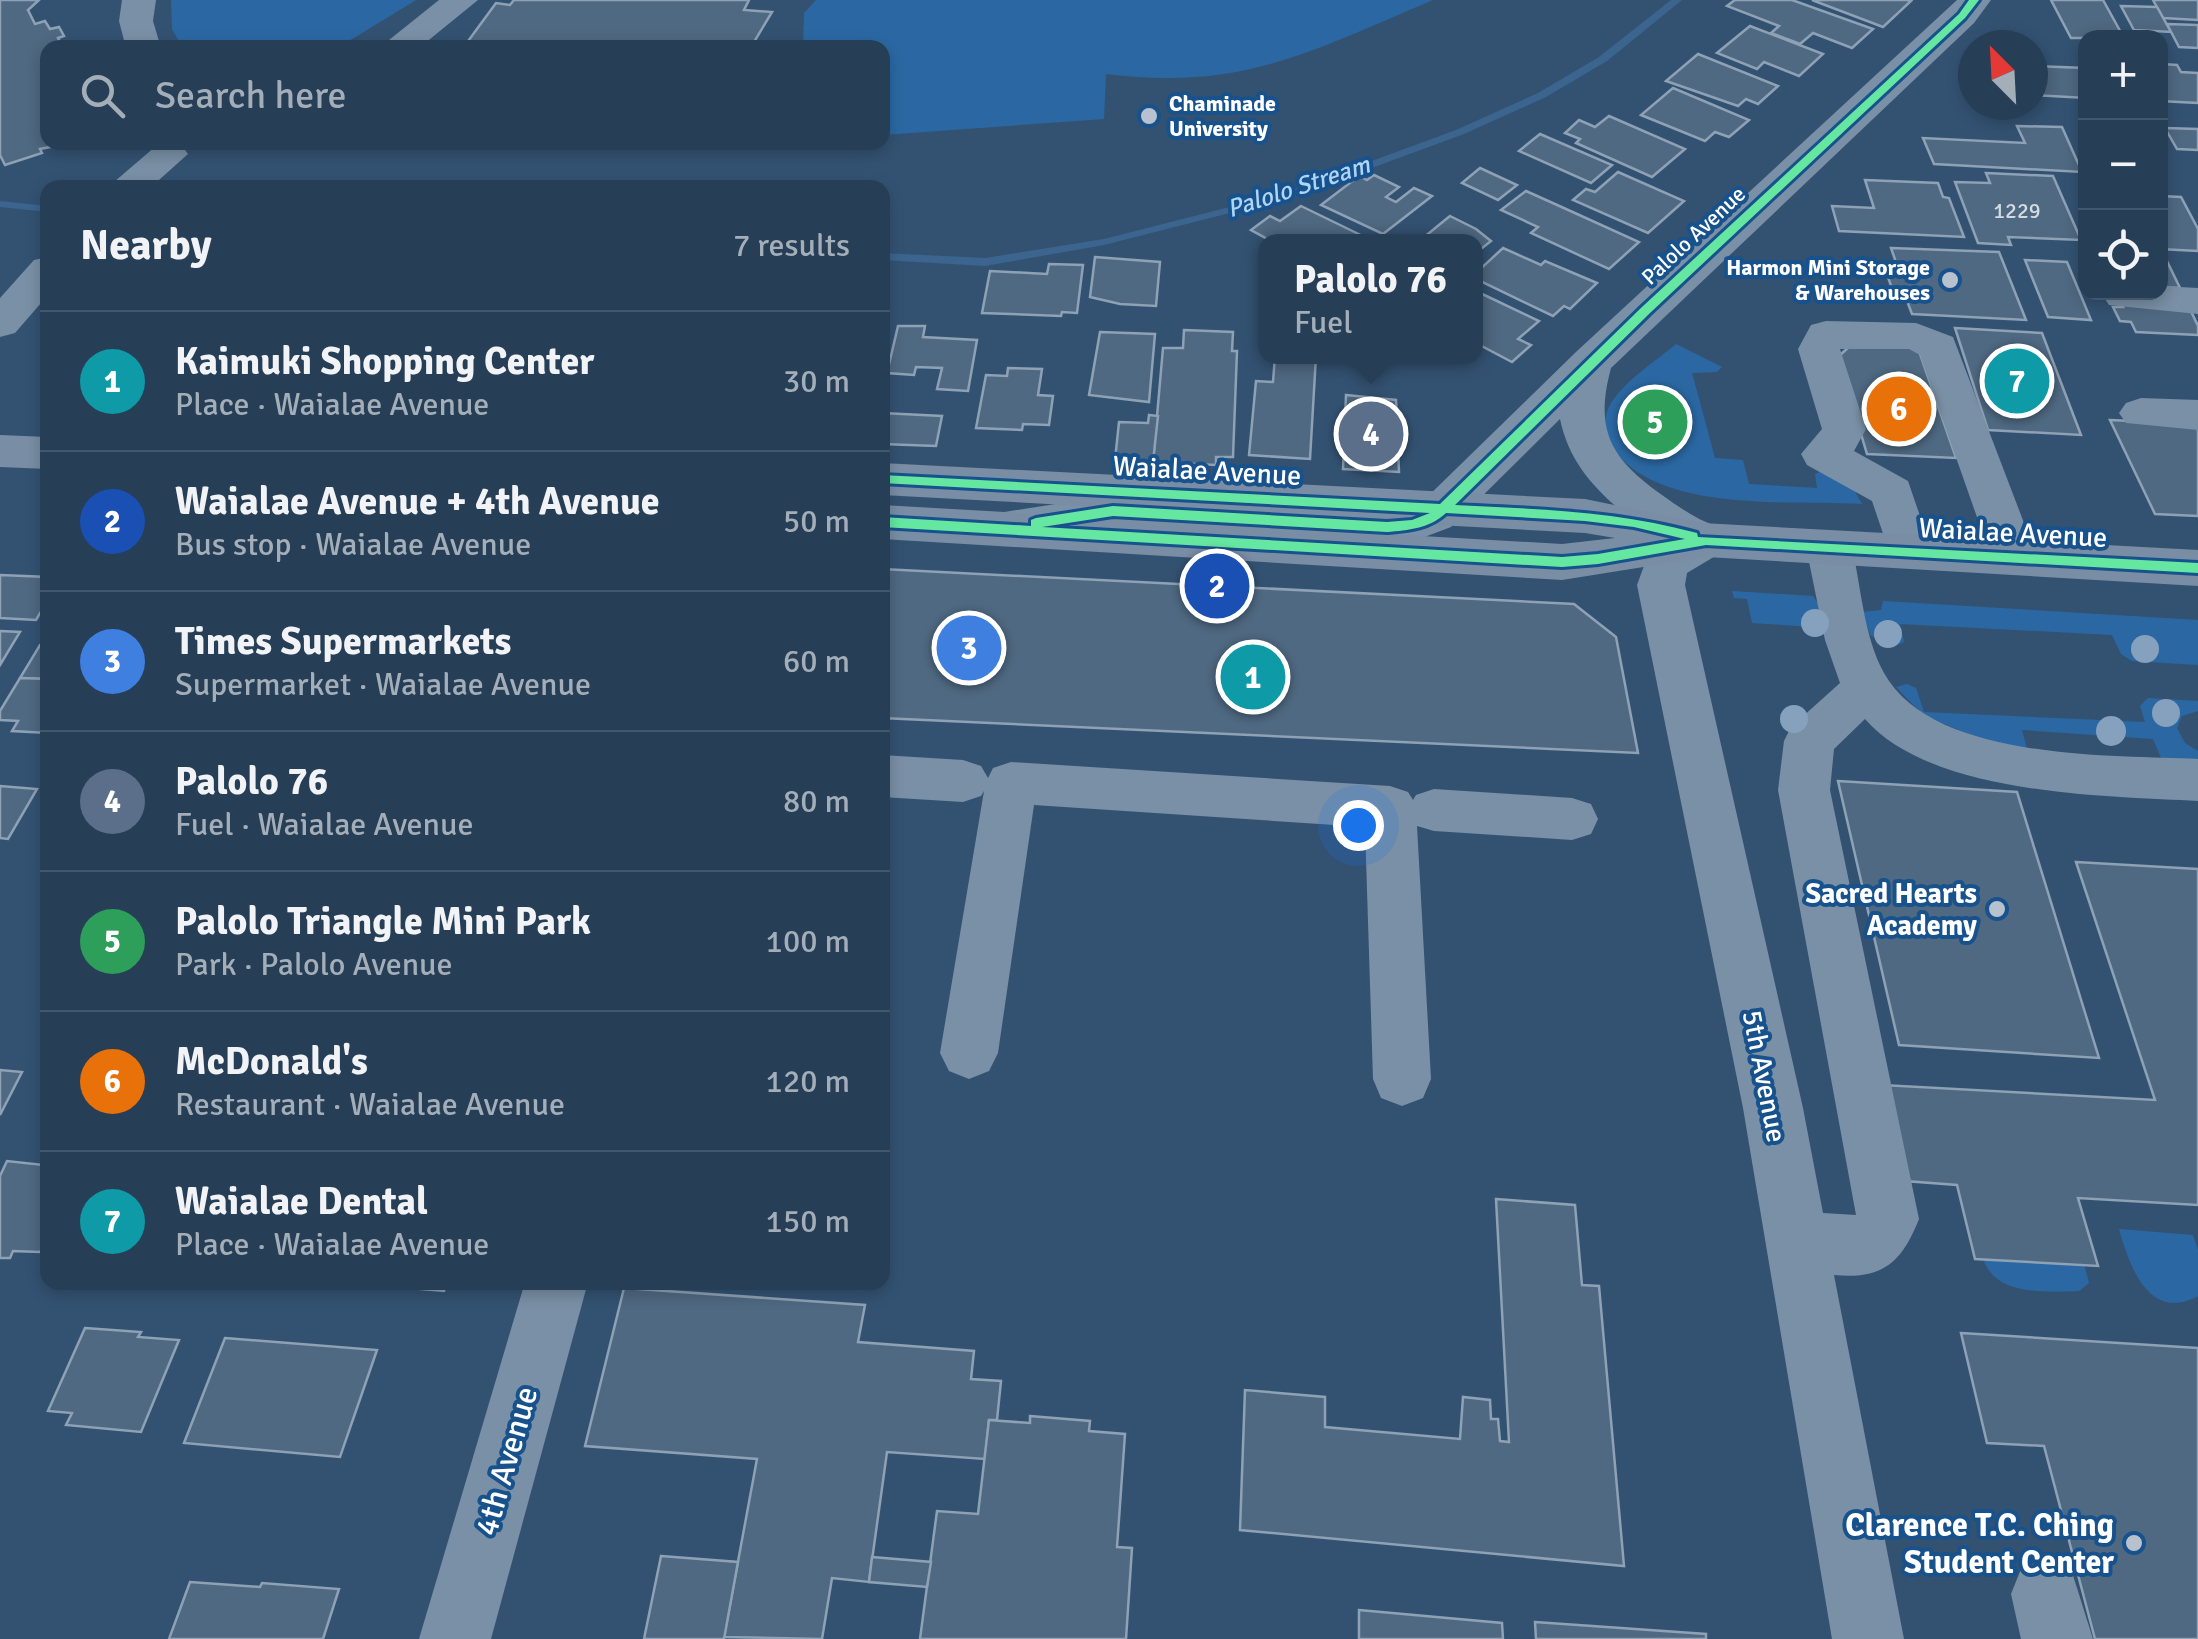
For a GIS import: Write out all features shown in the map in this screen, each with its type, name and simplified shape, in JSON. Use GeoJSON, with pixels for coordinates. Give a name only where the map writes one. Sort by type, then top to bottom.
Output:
{"type":"FeatureCollection","features":[{"type":"Feature","properties":{"kind":"main road"},"geometry":{"type":"LineString","coordinates":[[0,451],[40,453]]}},
{"type":"Feature","properties":{"kind":"main road","name":"Waialae Avenue"},"geometry":{"type":"LineString","coordinates":[[890,479],[1601,517],[1695,537],[2198,568]]}},
{"type":"Feature","properties":{"kind":"main road","name":"Waialae Avenue"},"geometry":{"type":"LineString","coordinates":[[890,522],[1562,562],[1598,560],[1695,537]]}},
{"type":"Feature","properties":{"kind":"street"},"geometry":{"type":"LineString","coordinates":[[139,0],[136,21],[142,40]]}},
{"type":"Feature","properties":{"kind":"street"},"geometry":{"type":"LineString","coordinates":[[407,40],[461,0]]}},
{"type":"Feature","properties":{"kind":"street","name":"Palolo Avenue"},"geometry":{"type":"LineString","coordinates":[[1448,507],[1592,362],[1974,0]]}},
{"type":"Feature","properties":{"kind":"street"},"geometry":{"type":"LineString","coordinates":[[136,180],[173,150]]}},
{"type":"Feature","properties":{"kind":"street"},"geometry":{"type":"LineString","coordinates":[[0,324],[40,277]]}},
{"type":"Feature","properties":{"kind":"street"},"geometry":{"type":"LineString","coordinates":[[2168,299],[2198,301]]}},
{"type":"Feature","properties":{"kind":"street"},"geometry":{"type":"LineString","coordinates":[[1910,551],[1892,492],[1823,454],[1844,430],[1819,349],[1820,340],[1837,332],[1927,340],[1942,353],[2014,557]]}},
{"type":"Feature","properties":{"kind":"street"},"geometry":{"type":"LineString","coordinates":[[1592,362],[1578,410],[1588,446],[1607,472],[1695,537]]}},
{"type":"Feature","properties":{"kind":"street"},"geometry":{"type":"LineString","coordinates":[[2141,414],[2198,415]]}},
{"type":"Feature","properties":{"kind":"street"},"geometry":{"type":"LineString","coordinates":[[997,529],[1113,511],[1402,527],[1424,521],[1448,507]]}},
{"type":"Feature","properties":{"kind":"street","name":"5th Avenue"},"geometry":{"type":"LineString","coordinates":[[1695,537],[1665,564],[1660,572],[1661,585],[1773,1108],[1868,1639]]}},
{"type":"Feature","properties":{"kind":"street"},"geometry":{"type":"LineString","coordinates":[[1829,547],[1856,662],[1867,688],[1902,724],[1928,740],[1987,760],[2198,780]]}},
{"type":"Feature","properties":{"kind":"street"},"geometry":{"type":"LineString","coordinates":[[1794,1238],[1858,1247],[1874,1244],[1885,1234],[1888,1219],[1804,790],[1809,740],[1867,688]]}},
{"type":"Feature","properties":{"kind":"street"},"geometry":{"type":"LineString","coordinates":[[890,776],[1572,819]]}},
{"type":"Feature","properties":{"kind":"street"},"geometry":{"type":"LineString","coordinates":[[969,1052],[987,782]]}},
{"type":"Feature","properties":{"kind":"street"},"geometry":{"type":"LineString","coordinates":[[1402,1079],[1412,809]]}},
{"type":"Feature","properties":{"kind":"street","name":"4th Avenue"},"geometry":{"type":"LineString","coordinates":[[455,1639],[555,1290]]}},
{"type":"Feature","properties":{"kind":"shaded area"},"geometry":{"type":"Polygon","coordinates":[[[171,0],[416,0],[350,40],[178,40],[172,29],[171,0]]]}},
{"type":"Feature","properties":{"kind":"shaded area"},"geometry":{"type":"Polygon","coordinates":[[[816,0],[1433,0],[1312,50],[1237,72],[1154,78],[1106,74],[1104,119],[890,134],[890,40],[803,40],[804,13],[816,0]]]}},
{"type":"Feature","properties":{"kind":"shaded area"},"geometry":{"type":"Polygon","coordinates":[[[1676,344],[1722,367],[1717,372],[1692,373],[1715,458],[1743,460],[1749,484],[1817,488],[1815,474],[1820,472],[1853,488],[1862,504],[1729,499],[1663,485],[1636,471],[1609,441],[1607,412],[1630,381],[1676,344]]]}},
{"type":"Feature","properties":{"kind":"shaded area"},"geometry":{"type":"Polygon","coordinates":[[[1732,591],[1813,596],[1832,623],[1815,627],[1752,623],[1747,599],[1734,598],[1732,591]]]}},
{"type":"Feature","properties":{"kind":"shaded area"},"geometry":{"type":"Polygon","coordinates":[[[1883,601],[2198,620],[2198,665],[2132,661],[2121,654],[2112,635],[1900,624],[1904,642],[1893,647],[1870,635],[1863,612],[1881,610],[1883,601]]]}},
{"type":"Feature","properties":{"kind":"shaded area"},"geometry":{"type":"Polygon","coordinates":[[[1907,684],[1916,688],[1924,712],[2145,722],[2140,706],[2148,698],[2198,701],[2198,711],[2182,716],[2177,728],[2185,743],[2198,751],[2198,767],[2162,760],[2153,739],[2022,730],[2027,749],[2018,755],[1923,715],[1896,687],[1907,684]]]}},
{"type":"Feature","properties":{"kind":"shaded area"},"geometry":{"type":"Polygon","coordinates":[[[2119,1229],[2193,1235],[2198,1250],[2198,1296],[2166,1302],[2154,1296],[2135,1273],[2119,1229]]]}},
{"type":"Feature","properties":{"kind":"shaded area"},"geometry":{"type":"Polygon","coordinates":[[[1983,1258],[2084,1264],[2089,1283],[2079,1291],[2022,1289],[1998,1279],[1983,1258]]]}},
{"type":"Feature","properties":{"kind":"building"},"geometry":{"type":"Polygon","coordinates":[[[0,0],[39,0],[28,10],[35,24],[45,21],[50,29],[59,27],[64,36],[59,40],[40,40],[42,153],[5,165],[0,155],[0,0]]]}},
{"type":"Feature","properties":{"kind":"building"},"geometry":{"type":"Polygon","coordinates":[[[514,0],[749,0],[744,10],[772,12],[755,40],[469,40],[496,3],[510,5],[514,0]]]}},
{"type":"Feature","properties":{"kind":"building"},"geometry":{"type":"Polygon","coordinates":[[[1735,0],[1792,0],[1873,29],[1852,48],[1813,33],[1800,44],[1771,33],[1779,26],[1727,6],[1735,0]]]}},
{"type":"Feature","properties":{"kind":"building"},"geometry":{"type":"Polygon","coordinates":[[[1812,0],[1907,0],[1911,1],[1883,27],[1812,0]]]}},
{"type":"Feature","properties":{"kind":"building"},"geometry":{"type":"Polygon","coordinates":[[[2051,0],[2103,0],[2120,30],[2078,30],[2078,38],[2071,38],[2051,0]]]}},
{"type":"Feature","properties":{"kind":"building"},"geometry":{"type":"Polygon","coordinates":[[[2153,0],[2198,0],[2198,20],[2163,18],[2153,0]]]}},
{"type":"Feature","properties":{"kind":"building"},"geometry":{"type":"Polygon","coordinates":[[[2121,6],[2157,7],[2171,32],[2168,30],[2134,30],[2121,6]]]}},
{"type":"Feature","properties":{"kind":"building"},"geometry":{"type":"Polygon","coordinates":[[[2167,24],[2198,25],[2198,48],[2179,47],[2167,24]]]}},
{"type":"Feature","properties":{"kind":"building"},"geometry":{"type":"Polygon","coordinates":[[[1750,26],[1823,54],[1799,76],[1764,62],[1757,69],[1717,53],[1750,26]]]}},
{"type":"Feature","properties":{"kind":"building"},"geometry":{"type":"Polygon","coordinates":[[[1698,54],[1778,86],[1758,104],[1746,99],[1738,106],[1666,81],[1698,54]]]}},
{"type":"Feature","properties":{"kind":"building"},"geometry":{"type":"Polygon","coordinates":[[[2168,64],[2177,65],[2181,72],[2198,73],[2198,103],[2168,101],[2168,64]]]}},
{"type":"Feature","properties":{"kind":"building"},"geometry":{"type":"Polygon","coordinates":[[[2048,67],[2078,68],[2078,98],[2048,96],[2048,67]]]}},
{"type":"Feature","properties":{"kind":"building"},"geometry":{"type":"Polygon","coordinates":[[[1673,88],[1749,120],[1729,137],[1715,132],[1705,141],[1641,115],[1673,88]]]}},
{"type":"Feature","properties":{"kind":"building"},"geometry":{"type":"Polygon","coordinates":[[[1609,116],[1685,149],[1652,177],[1576,143],[1580,139],[1565,133],[1579,120],[1595,127],[1609,116]]]}},
{"type":"Feature","properties":{"kind":"building"},"geometry":{"type":"Polygon","coordinates":[[[2017,126],[2062,127],[2078,172],[1934,164],[1923,138],[2025,143],[2017,126]]]}},
{"type":"Feature","properties":{"kind":"building"},"geometry":{"type":"Polygon","coordinates":[[[2168,128],[2198,129],[2198,150],[2177,149],[2168,128]]]}},
{"type":"Feature","properties":{"kind":"building"},"geometry":{"type":"Polygon","coordinates":[[[1540,134],[1612,165],[1591,183],[1519,151],[1540,134]]]}},
{"type":"Feature","properties":{"kind":"building"},"geometry":{"type":"Polygon","coordinates":[[[1480,168],[1517,185],[1498,200],[1462,183],[1480,168]]]}},
{"type":"Feature","properties":{"kind":"building"},"geometry":{"type":"Polygon","coordinates":[[[1618,172],[1684,201],[1648,233],[1573,200],[1586,189],[1595,192],[1618,172]]]}},
{"type":"Feature","properties":{"kind":"building"},"geometry":{"type":"Polygon","coordinates":[[[1986,173],[2053,176],[2078,240],[2008,237],[2011,245],[1978,243],[1955,182],[1990,183],[1986,173]]]}},
{"type":"Feature","properties":{"kind":"building"},"geometry":{"type":"Polygon","coordinates":[[[1374,175],[1399,187],[1386,197],[1396,202],[1414,188],[1432,196],[1383,234],[1321,205],[1359,176],[1367,180],[1374,175]]]}},
{"type":"Feature","properties":{"kind":"building"},"geometry":{"type":"Polygon","coordinates":[[[1865,180],[1938,183],[1943,197],[1949,198],[1964,237],[1839,231],[1832,206],[1874,208],[1865,180]]]}},
{"type":"Feature","properties":{"kind":"building"},"geometry":{"type":"Polygon","coordinates":[[[1526,191],[1639,242],[1609,269],[1531,233],[1538,227],[1501,210],[1526,191]]]}},
{"type":"Feature","properties":{"kind":"building"},"geometry":{"type":"Polygon","coordinates":[[[2168,196],[2181,197],[2198,229],[2198,251],[2168,249],[2168,196]]]}},
{"type":"Feature","properties":{"kind":"building"},"geometry":{"type":"Polygon","coordinates":[[[1301,206],[1359,234],[1258,234],[1251,230],[1270,216],[1280,221],[1301,206]]]}},
{"type":"Feature","properties":{"kind":"building"},"geometry":{"type":"Polygon","coordinates":[[[1450,216],[1482,234],[1428,234],[1450,216]]]}},
{"type":"Feature","properties":{"kind":"building"},"geometry":{"type":"Polygon","coordinates":[[[1503,248],[1597,283],[1570,309],[1564,306],[1553,316],[1483,282],[1483,267],[1503,248]]]}},
{"type":"Feature","properties":{"kind":"building","name":"Harmon Mini Storage & Warehouses"},"geometry":{"type":"Polygon","coordinates":[[[1891,248],[1999,252],[2026,320],[1912,314],[1904,293],[1893,292],[1885,268],[1898,268],[1891,248]]]}},
{"type":"Feature","properties":{"kind":"building"},"geometry":{"type":"Polygon","coordinates":[[[1095,257],[1160,262],[1156,306],[1090,297],[1095,257]]]}},
{"type":"Feature","properties":{"kind":"building"},"geometry":{"type":"Polygon","coordinates":[[[2025,260],[2067,262],[2078,289],[2078,300],[2083,300],[2091,320],[2048,317],[2025,260]]]}},
{"type":"Feature","properties":{"kind":"building"},"geometry":{"type":"Polygon","coordinates":[[[2168,263],[2180,288],[2168,287],[2168,263]]]}},
{"type":"Feature","properties":{"kind":"building"},"geometry":{"type":"Polygon","coordinates":[[[1049,264],[1083,265],[1077,313],[982,313],[990,271],[1047,274],[1049,264]]]}},
{"type":"Feature","properties":{"kind":"building"},"geometry":{"type":"Polygon","coordinates":[[[1483,294],[1539,321],[1518,339],[1531,345],[1512,362],[1483,347],[1483,294]]]}},
{"type":"Feature","properties":{"kind":"building"},"geometry":{"type":"Polygon","coordinates":[[[2120,301],[2187,303],[2198,335],[2136,332],[2131,322],[2120,321],[2113,307],[2123,307],[2120,301]]]}},
{"type":"Feature","properties":{"kind":"building"},"geometry":{"type":"Polygon","coordinates":[[[898,326],[925,326],[923,337],[977,340],[968,391],[937,389],[942,368],[916,367],[914,375],[890,373],[898,326]]]}},
{"type":"Feature","properties":{"kind":"building"},"geometry":{"type":"Polygon","coordinates":[[[1955,328],[2042,333],[2081,435],[1988,430],[1955,328]]]}},
{"type":"Feature","properties":{"kind":"building"},"geometry":{"type":"Polygon","coordinates":[[[1184,330],[1233,332],[1232,351],[1237,351],[1233,457],[1216,457],[1216,465],[1153,462],[1163,348],[1183,348],[1184,330]]]}},
{"type":"Feature","properties":{"kind":"building"},"geometry":{"type":"Polygon","coordinates":[[[1100,332],[1155,334],[1149,402],[1089,395],[1100,332]]]}},
{"type":"Feature","properties":{"kind":"building"},"geometry":{"type":"Polygon","coordinates":[[[1851,345],[1918,348],[1956,458],[1867,454],[1838,357],[1851,345]]]}},
{"type":"Feature","properties":{"kind":"building"},"geometry":{"type":"Polygon","coordinates":[[[1274,364],[1316,364],[1310,459],[1249,455],[1256,381],[1273,382],[1274,364]]]}},
{"type":"Feature","properties":{"kind":"building"},"geometry":{"type":"Polygon","coordinates":[[[1008,368],[1042,369],[1038,395],[1053,396],[1049,425],[1023,424],[1022,430],[976,428],[986,375],[1007,376],[1008,368]]]}},
{"type":"Feature","properties":{"kind":"building"},"geometry":{"type":"Polygon","coordinates":[[[1346,395],[1396,400],[1399,472],[1343,469],[1346,395]]]}},
{"type":"Feature","properties":{"kind":"building"},"geometry":{"type":"Polygon","coordinates":[[[890,413],[942,416],[936,446],[890,444],[890,413]]]}},
{"type":"Feature","properties":{"kind":"building"},"geometry":{"type":"Polygon","coordinates":[[[1149,415],[1158,416],[1153,462],[1115,460],[1119,422],[1148,423],[1149,415]]]}},
{"type":"Feature","properties":{"kind":"building"},"geometry":{"type":"Polygon","coordinates":[[[2110,420],[2198,424],[2198,516],[2155,514],[2110,420]]]}},
{"type":"Feature","properties":{"kind":"building"},"geometry":{"type":"Polygon","coordinates":[[[890,569],[1574,604],[1616,637],[1638,753],[890,718],[890,569]]]}},
{"type":"Feature","properties":{"kind":"building"},"geometry":{"type":"Polygon","coordinates":[[[0,575],[40,577],[40,613],[36,620],[0,618],[0,575]]]}},
{"type":"Feature","properties":{"kind":"building"},"geometry":{"type":"Polygon","coordinates":[[[0,631],[20,632],[0,665],[0,631]]]}},
{"type":"Feature","properties":{"kind":"building"},"geometry":{"type":"Polygon","coordinates":[[[40,645],[40,679],[20,678],[40,645]]]}},
{"type":"Feature","properties":{"kind":"building"},"geometry":{"type":"Polygon","coordinates":[[[20,678],[40,679],[40,733],[12,731],[18,721],[0,720],[0,711],[20,678]]]}},
{"type":"Feature","properties":{"kind":"building"},"geometry":{"type":"Polygon","coordinates":[[[1838,781],[2017,792],[2099,1058],[1899,1045],[1838,781]]]}},
{"type":"Feature","properties":{"kind":"building"},"geometry":{"type":"Polygon","coordinates":[[[0,786],[37,789],[8,839],[0,838],[0,786]]]}},
{"type":"Feature","properties":{"kind":"building"},"geometry":{"type":"Polygon","coordinates":[[[2076,862],[2198,869],[2198,1205],[2078,1198],[2098,1266],[1975,1259],[1957,1185],[1905,1181],[1883,1085],[2155,1100],[2076,862]]]}},
{"type":"Feature","properties":{"kind":"building"},"geometry":{"type":"Polygon","coordinates":[[[0,1070],[22,1072],[0,1115],[0,1070]]]}},
{"type":"Feature","properties":{"kind":"building"},"geometry":{"type":"Polygon","coordinates":[[[7,1161],[40,1165],[40,1252],[13,1251],[10,1258],[0,1258],[0,1176],[7,1161]]]}},
{"type":"Feature","properties":{"kind":"building"},"geometry":{"type":"Polygon","coordinates":[[[1496,1199],[1575,1205],[1582,1285],[1599,1286],[1624,1566],[1240,1530],[1245,1390],[1325,1397],[1325,1427],[1460,1439],[1463,1397],[1490,1400],[1491,1419],[1498,1419],[1500,1441],[1509,1442],[1496,1199]]]}},
{"type":"Feature","properties":{"kind":"building"},"geometry":{"type":"Polygon","coordinates":[[[624,1290],[865,1305],[858,1342],[974,1351],[971,1379],[1001,1381],[997,1420],[989,1420],[985,1459],[887,1452],[869,1582],[832,1578],[822,1639],[724,1637],[757,1459],[585,1446],[624,1290]]]}},
{"type":"Feature","properties":{"kind":"building"},"geometry":{"type":"Polygon","coordinates":[[[85,1328],[141,1332],[138,1337],[179,1340],[141,1432],[66,1425],[72,1413],[48,1411],[85,1328]]]}},
{"type":"Feature","properties":{"kind":"building","name":"Clarence T.C. Ching Student Center"},"geometry":{"type":"Polygon","coordinates":[[[1961,1333],[2198,1348],[2198,1639],[2095,1639],[2044,1446],[1987,1443],[1961,1333]]]}},
{"type":"Feature","properties":{"kind":"building"},"geometry":{"type":"Polygon","coordinates":[[[225,1338],[377,1350],[340,1457],[184,1443],[225,1338]]]}},
{"type":"Feature","properties":{"kind":"building"},"geometry":{"type":"Polygon","coordinates":[[[1030,1416],[1090,1421],[1089,1431],[1125,1434],[1117,1547],[1132,1548],[1126,1639],[920,1639],[937,1511],[978,1514],[989,1420],[1030,1423],[1030,1416]]]}},
{"type":"Feature","properties":{"kind":"building"},"geometry":{"type":"Polygon","coordinates":[[[661,1556],[738,1562],[724,1639],[644,1639],[661,1556]]]}},
{"type":"Feature","properties":{"kind":"building"},"geometry":{"type":"Polygon","coordinates":[[[872,1557],[931,1562],[927,1587],[869,1582],[872,1557]]]}},
{"type":"Feature","properties":{"kind":"building"},"geometry":{"type":"Polygon","coordinates":[[[190,1582],[339,1589],[323,1639],[169,1639],[190,1582]]]}},
{"type":"Feature","properties":{"kind":"building"},"geometry":{"type":"Polygon","coordinates":[[[1359,1610],[1502,1623],[1503,1639],[1359,1639],[1359,1610]]]}},
{"type":"Feature","properties":{"kind":"building"},"geometry":{"type":"Polygon","coordinates":[[[1535,1622],[1706,1634],[1706,1639],[1536,1639],[1535,1622]]]}},
{"type":"Feature","properties":{"kind":"waterway","name":"Palolo Stream"},"geometry":{"type":"LineString","coordinates":[[890,256],[985,262],[1104,242],[1289,195],[1460,132],[1542,95],[1603,59],[1677,0]]}},
{"type":"Feature","properties":{"kind":"waterway","name":"Palolo Stream"},"geometry":{"type":"LineString","coordinates":[[0,204],[40,208]]}},
{"type":"Feature","properties":{"kind":"cycle path"},"geometry":{"type":"LineString","coordinates":[[1036,523],[1113,511],[1387,527],[1414,525],[1435,516],[1646,310],[1962,16],[1974,0]]}},
{"type":"Feature","properties":{"kind":"cycle path"},"geometry":{"type":"LineString","coordinates":[[890,479],[1585,516],[1634,522],[1692,536]]}},
{"type":"Feature","properties":{"kind":"cycle path"},"geometry":{"type":"LineString","coordinates":[[890,522],[1562,562],[1706,540],[2198,568]]}},
{"type":"Feature","properties":{"kind":"place","name":"Chaminade University"},"geometry":{"type":"Point","coordinates":[1149,116]}},
{"type":"Feature","properties":{"kind":"place","name":"Harmon Mini Storage & Warehouses"},"geometry":{"type":"Point","coordinates":[1950,280]}},
{"type":"Feature","properties":{"kind":"place","name":"Waialae Dental"},"geometry":{"type":"Point","coordinates":[2017,381]}},
{"type":"Feature","properties":{"kind":"place","name":"McDonald's"},"geometry":{"type":"Point","coordinates":[1899,409]}},
{"type":"Feature","properties":{"kind":"place","name":"Palolo Triangle Mini Park"},"geometry":{"type":"Point","coordinates":[1655,422]}},
{"type":"Feature","properties":{"kind":"place","name":"Palolo 76"},"geometry":{"type":"Point","coordinates":[1371,434]}},
{"type":"Feature","properties":{"kind":"place","name":"Waialae Avenue + 4th Avenue"},"geometry":{"type":"Point","coordinates":[1217,586]}},
{"type":"Feature","properties":{"kind":"place","name":"Times Supermarkets"},"geometry":{"type":"Point","coordinates":[969,648]}},
{"type":"Feature","properties":{"kind":"place","name":"Kaimuki Shopping Center"},"geometry":{"type":"Point","coordinates":[1253,677]}},
{"type":"Feature","properties":{"kind":"place","name":"Sacred Hearts Academy"},"geometry":{"type":"Point","coordinates":[1997,909]}},
{"type":"Feature","properties":{"kind":"place","name":"Clarence T.C. Ching Student Center"},"geometry":{"type":"Point","coordinates":[2134,1543]}}]}
